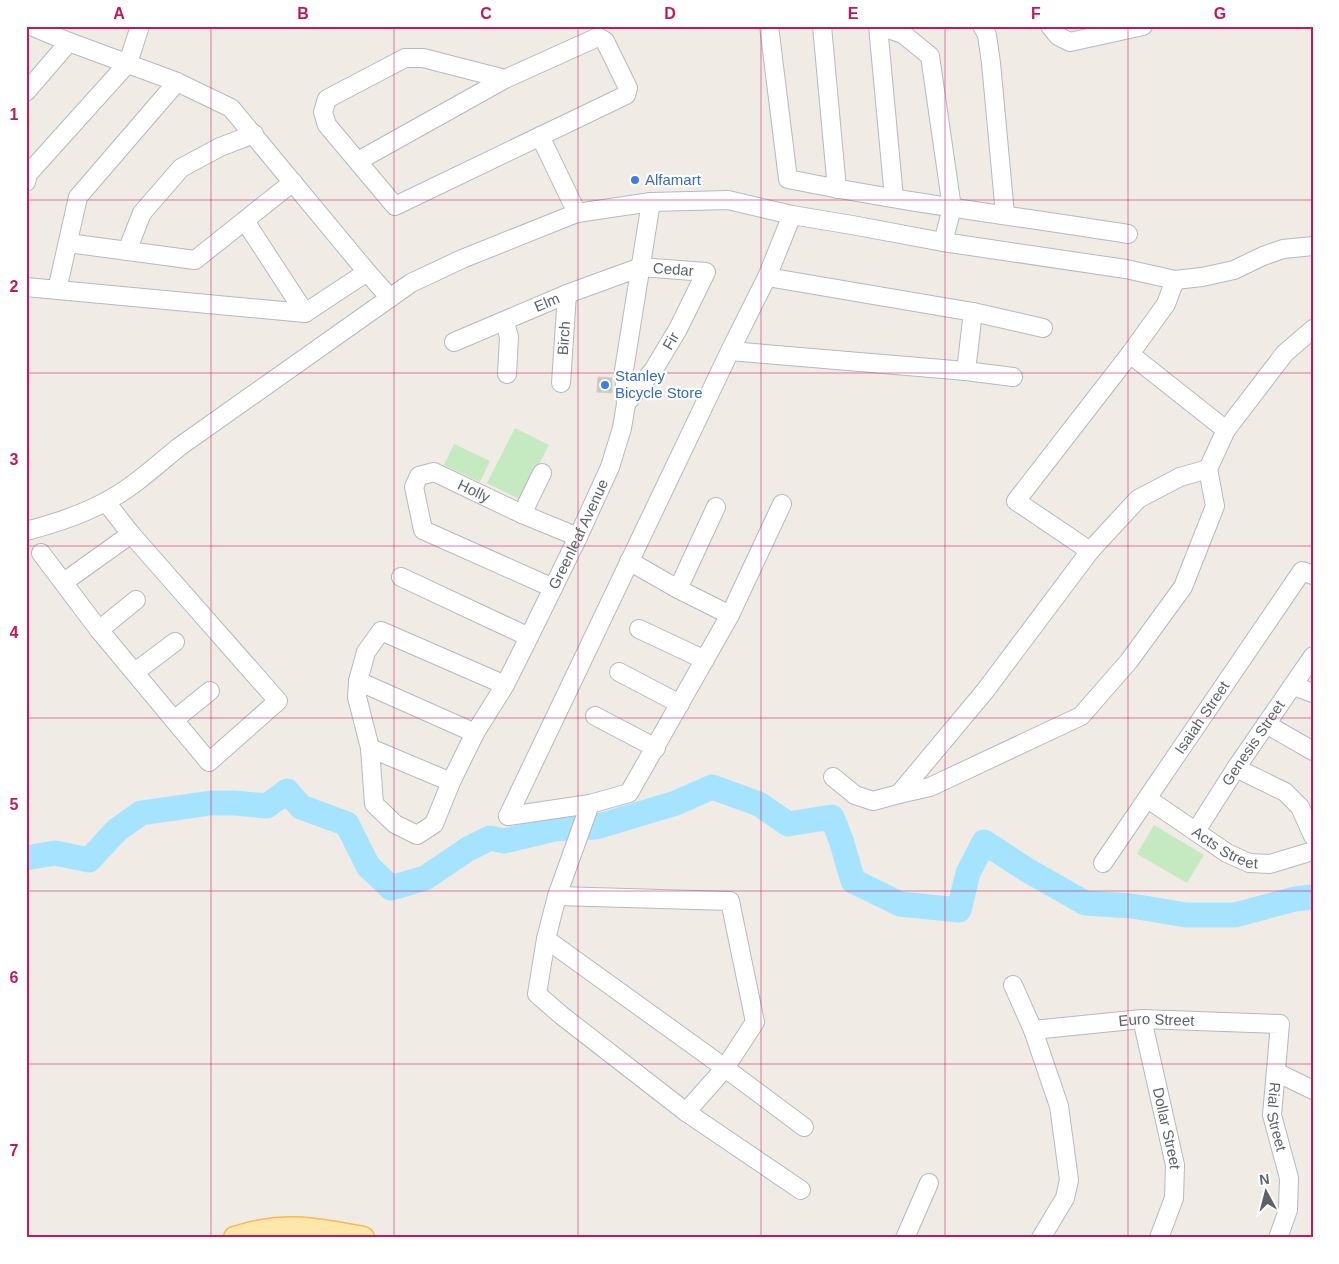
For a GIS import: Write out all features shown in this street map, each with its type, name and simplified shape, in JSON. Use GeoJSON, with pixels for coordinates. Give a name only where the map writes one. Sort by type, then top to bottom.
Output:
{"type":"FeatureCollection","features":[{"type":"Feature","properties":{"kind":"main road"},"geometry":{"type":"LineString","coordinates":[[235,1238],[252,1232],[284,1232],[313,1229],[363,1238]]}},
{"type":"Feature","properties":{"kind":"street"},"geometry":{"type":"LineString","coordinates":[[31,26],[177,82],[231,108],[390,298]]}},
{"type":"Feature","properties":{"kind":"street"},"geometry":{"type":"LineString","coordinates":[[26,182],[28,174],[128,63],[140,26]]}},
{"type":"Feature","properties":{"kind":"street"},"geometry":{"type":"LineString","coordinates":[[769,26],[788,179],[952,208],[1005,214],[1128,234]]}},
{"type":"Feature","properties":{"kind":"street"},"geometry":{"type":"LineString","coordinates":[[822,26],[837,189]]}},
{"type":"Feature","properties":{"kind":"street"},"geometry":{"type":"LineString","coordinates":[[894,198],[879,26],[906,30],[930,56],[952,208],[943,242]]}},
{"type":"Feature","properties":{"kind":"street"},"geometry":{"type":"LineString","coordinates":[[982,26],[987,35],[991,63],[1005,214]]}},
{"type":"Feature","properties":{"kind":"street"},"geometry":{"type":"LineString","coordinates":[[1050,26],[1058,36],[1070,42],[1143,26]]}},
{"type":"Feature","properties":{"kind":"street"},"geometry":{"type":"LineString","coordinates":[[358,161],[505,79],[598,37],[605,41],[628,88],[626,95],[395,206],[327,125],[324,112],[327,99],[405,58],[423,58],[505,79]]}},
{"type":"Feature","properties":{"kind":"street"},"geometry":{"type":"LineString","coordinates":[[27,92],[69,42]]}},
{"type":"Feature","properties":{"kind":"street"},"geometry":{"type":"LineString","coordinates":[[57,290],[78,197],[177,82]]}},
{"type":"Feature","properties":{"kind":"street"},"geometry":{"type":"LineString","coordinates":[[127,251],[142,213],[181,168],[220,147],[254,134]]}},
{"type":"Feature","properties":{"kind":"street"},"geometry":{"type":"LineString","coordinates":[[540,136],[577,213]]}},
{"type":"Feature","properties":{"kind":"street"},"geometry":{"type":"LineString","coordinates":[[68,243],[195,260],[292,182]]}},
{"type":"Feature","properties":{"kind":"street"},"geometry":{"type":"LineString","coordinates":[[26,531],[55,524],[106,502],[411,283],[462,259],[577,213],[652,202],[728,200],[792,215],[943,242],[1126,269],[1175,280],[1202,277],[1234,270],[1283,249],[1313,246]]}},
{"type":"Feature","properties":{"kind":"street","name":"Greenleaf Avenue"},"geometry":{"type":"LineString","coordinates":[[370,748],[374,804],[396,824],[417,836],[434,824],[451,782],[475,733],[505,685],[578,537],[610,467],[622,428],[626,404],[624,370],[652,202]]}},
{"type":"Feature","properties":{"kind":"street"},"geometry":{"type":"LineString","coordinates":[[782,504],[730,615],[656,748],[629,792],[588,808],[508,816],[767,277],[792,215]]}},
{"type":"Feature","properties":{"kind":"street"},"geometry":{"type":"LineString","coordinates":[[245,221],[305,313]]}},
{"type":"Feature","properties":{"kind":"street","name":"Cedar"},"geometry":{"type":"LineString","coordinates":[[641,267],[706,272]]}},
{"type":"Feature","properties":{"kind":"street","name":"Elm"},"geometry":{"type":"LineString","coordinates":[[454,342],[505,322],[567,294],[641,267]]}},
{"type":"Feature","properties":{"kind":"street"},"geometry":{"type":"LineString","coordinates":[[26,287],[305,313],[367,272]]}},
{"type":"Feature","properties":{"kind":"street","name":"Fir"},"geometry":{"type":"LineString","coordinates":[[626,404],[654,369],[678,329],[706,272]]}},
{"type":"Feature","properties":{"kind":"street"},"geometry":{"type":"LineString","coordinates":[[767,277],[973,312],[1043,328]]}},
{"type":"Feature","properties":{"kind":"street"},"geometry":{"type":"LineString","coordinates":[[1090,551],[1016,501],[1130,354],[1166,304],[1175,280]]}},
{"type":"Feature","properties":{"kind":"street","name":"Birch"},"geometry":{"type":"LineString","coordinates":[[561,383],[567,294]]}},
{"type":"Feature","properties":{"kind":"street"},"geometry":{"type":"LineString","coordinates":[[966,371],[973,312]]}},
{"type":"Feature","properties":{"kind":"street"},"geometry":{"type":"LineString","coordinates":[[505,322],[509,337],[507,374]]}},
{"type":"Feature","properties":{"kind":"street"},"geometry":{"type":"LineString","coordinates":[[833,777],[855,795],[873,801],[930,787],[1081,716],[1129,661],[1183,587],[1215,506],[1208,469],[1226,430],[1285,353],[1313,329]]}},
{"type":"Feature","properties":{"kind":"street"},"geometry":{"type":"LineString","coordinates":[[730,351],[966,371],[1013,377]]}},
{"type":"Feature","properties":{"kind":"street"},"geometry":{"type":"LineString","coordinates":[[1130,354],[1226,430]]}},
{"type":"Feature","properties":{"kind":"street"},"geometry":{"type":"LineString","coordinates":[[899,794],[985,691],[1090,551],[1138,499],[1180,477],[1208,469]]}},
{"type":"Feature","properties":{"kind":"street","name":"Holly"},"geometry":{"type":"LineString","coordinates":[[553,588],[423,530],[414,488],[419,476],[434,472],[522,514],[578,537]]}},
{"type":"Feature","properties":{"kind":"street"},"geometry":{"type":"LineString","coordinates":[[522,514],[542,473]]}},
{"type":"Feature","properties":{"kind":"street"},"geometry":{"type":"LineString","coordinates":[[41,553],[99,630],[209,762],[278,701],[131,534],[106,502]]}},
{"type":"Feature","properties":{"kind":"street"},"geometry":{"type":"LineString","coordinates":[[678,589],[716,507]]}},
{"type":"Feature","properties":{"kind":"street"},"geometry":{"type":"LineString","coordinates":[[64,582],[131,534]]}},
{"type":"Feature","properties":{"kind":"street"},"geometry":{"type":"LineString","coordinates":[[629,561],[678,589],[730,615]]}},
{"type":"Feature","properties":{"kind":"street","name":"Isaiah Street"},"geometry":{"type":"LineString","coordinates":[[1103,863],[1308,573]]}},
{"type":"Feature","properties":{"kind":"street"},"geometry":{"type":"LineString","coordinates":[[401,578],[529,637]]}},
{"type":"Feature","properties":{"kind":"street"},"geometry":{"type":"LineString","coordinates":[[99,630],[136,600]]}},
{"type":"Feature","properties":{"kind":"street"},"geometry":{"type":"LineString","coordinates":[[639,629],[705,660]]}},
{"type":"Feature","properties":{"kind":"street"},"geometry":{"type":"LineString","coordinates":[[451,782],[370,748],[357,697],[358,681],[366,652],[381,631],[505,685]]}},
{"type":"Feature","properties":{"kind":"street"},"geometry":{"type":"LineString","coordinates":[[135,672],[175,642]]}},
{"type":"Feature","properties":{"kind":"street","name":"Genesis Street"},"geometry":{"type":"LineString","coordinates":[[1196,831],[1236,768],[1313,656]]}},
{"type":"Feature","properties":{"kind":"street"},"geometry":{"type":"LineString","coordinates":[[619,672],[680,704]]}},
{"type":"Feature","properties":{"kind":"street"},"geometry":{"type":"LineString","coordinates":[[358,681],[475,733]]}},
{"type":"Feature","properties":{"kind":"street"},"geometry":{"type":"LineString","coordinates":[[1294,686],[1313,693]]}},
{"type":"Feature","properties":{"kind":"street"},"geometry":{"type":"LineString","coordinates":[[174,720],[210,691]]}},
{"type":"Feature","properties":{"kind":"street"},"geometry":{"type":"LineString","coordinates":[[595,716],[656,748]]}},
{"type":"Feature","properties":{"kind":"street"},"geometry":{"type":"LineString","coordinates":[[1266,724],[1313,751]]}},
{"type":"Feature","properties":{"kind":"street"},"geometry":{"type":"LineString","coordinates":[[1236,768],[1285,792],[1300,807],[1313,836]]}},
{"type":"Feature","properties":{"kind":"street","name":"Acts Street"},"geometry":{"type":"LineString","coordinates":[[1148,799],[1227,853],[1249,863],[1270,864],[1313,851]]}},
{"type":"Feature","properties":{"kind":"street"},"geometry":{"type":"LineString","coordinates":[[588,808],[557,896],[546,939],[537,994],[561,1015],[686,1112],[801,1190]]}},
{"type":"Feature","properties":{"kind":"street"},"geometry":{"type":"LineString","coordinates":[[557,896],[730,901],[755,1022],[725,1068],[686,1112]]}},
{"type":"Feature","properties":{"kind":"street"},"geometry":{"type":"LineString","coordinates":[[546,939],[804,1127]]}},
{"type":"Feature","properties":{"kind":"street"},"geometry":{"type":"LineString","coordinates":[[1013,985],[1032,1030],[1059,1106],[1069,1180],[1065,1198],[1042,1238]]}},
{"type":"Feature","properties":{"kind":"street","name":"Euro Street"},"geometry":{"type":"LineString","coordinates":[[1032,1030],[1142,1020],[1280,1024]]}},
{"type":"Feature","properties":{"kind":"street","name":"Dollar Street"},"geometry":{"type":"LineString","coordinates":[[1142,1020],[1174,1165],[1174,1198],[1159,1238]]}},
{"type":"Feature","properties":{"kind":"street","name":"Rial Street"},"geometry":{"type":"LineString","coordinates":[[1278,1238],[1288,1210],[1289,1178],[1272,1115],[1280,1024]]}},
{"type":"Feature","properties":{"kind":"street"},"geometry":{"type":"LineString","coordinates":[[1276,1072],[1313,1090]]}},
{"type":"Feature","properties":{"kind":"street"},"geometry":{"type":"LineString","coordinates":[[905,1238],[929,1183]]}},
{"type":"Feature","properties":{"kind":"green space"},"geometry":{"type":"Polygon","coordinates":[[[515,428],[549,445],[521,500],[487,483],[515,428]]]}},
{"type":"Feature","properties":{"kind":"green space"},"geometry":{"type":"Polygon","coordinates":[[[454,444],[490,461],[480,482],[444,465],[454,444]]]}},
{"type":"Feature","properties":{"kind":"green space"},"geometry":{"type":"Polygon","coordinates":[[[1154,825],[1204,855],[1187,883],[1137,854],[1154,825]]]}},
{"type":"Feature","properties":{"kind":"building"},"geometry":{"type":"Polygon","coordinates":[[[598,377],[612,378],[612,393],[597,392],[598,377]]]}},
{"type":"Feature","properties":{"kind":"waterway"},"geometry":{"type":"LineString","coordinates":[[26,858],[55,853],[89,860],[117,830],[141,813],[211,803],[267,806],[287,791],[301,807],[347,824],[368,866],[391,888],[425,878],[468,849],[490,838],[504,841],[554,829],[596,827],[676,803],[712,787],[759,804],[788,824],[832,817],[853,881],[900,904],[959,910],[968,873],[984,842],[1027,870],[1085,903],[1132,906],[1186,915],[1235,915],[1295,899],[1313,897]]}},
{"type":"Feature","properties":{"kind":"place","name":"Alfamart"},"geometry":{"type":"Point","coordinates":[635,180]}},
{"type":"Feature","properties":{"kind":"place","name":"Stanley Bicycle Store"},"geometry":{"type":"Point","coordinates":[605,385]}}]}
